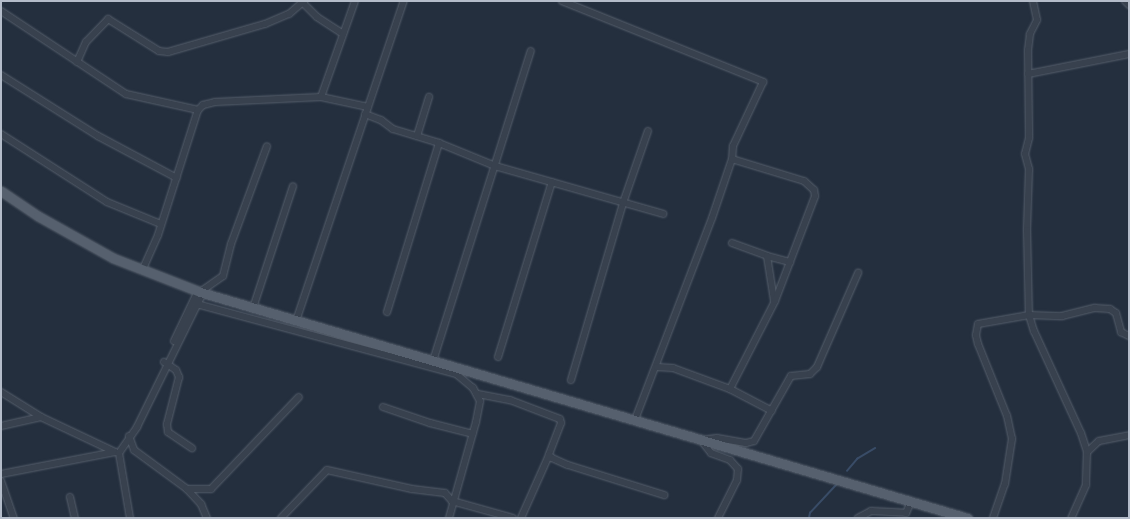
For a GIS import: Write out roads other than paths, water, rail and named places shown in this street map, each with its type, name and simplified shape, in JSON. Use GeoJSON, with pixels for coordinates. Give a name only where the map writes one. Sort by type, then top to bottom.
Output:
{"type":"FeatureCollection","features":[{"type":"Feature","properties":{"kind":"main road"},"geometry":{"type":"LineString","coordinates":[[1,191],[87,245],[142,271],[200,292],[967,518]]}},
{"type":"Feature","properties":{"kind":"street"},"geometry":{"type":"LineString","coordinates":[[322,97],[355,1]]}},
{"type":"Feature","properties":{"kind":"street"},"geometry":{"type":"LineString","coordinates":[[296,321],[404,1]]}},
{"type":"Feature","properties":{"kind":"street"},"geometry":{"type":"LineString","coordinates":[[562,1],[761,79],[762,87],[733,146],[732,159],[657,367],[635,420]]}},
{"type":"Feature","properties":{"kind":"street"},"geometry":{"type":"LineString","coordinates":[[1033,1],[1037,20],[1030,34],[1028,74],[1028,138],[1025,154],[1029,169],[1026,230],[1029,315],[1034,331],[1081,433],[1087,452],[1086,485],[1071,518]]}},
{"type":"Feature","properties":{"kind":"street"},"geometry":{"type":"LineString","coordinates":[[1125,1],[1129,5]]}},
{"type":"Feature","properties":{"kind":"street"},"geometry":{"type":"LineString","coordinates":[[77,62],[86,42],[108,19],[159,51],[168,52],[265,24],[289,14],[304,2],[317,17],[343,34]]}},
{"type":"Feature","properties":{"kind":"street"},"geometry":{"type":"LineString","coordinates":[[1,11],[132,97],[198,110]]}},
{"type":"Feature","properties":{"kind":"street"},"geometry":{"type":"LineString","coordinates":[[433,361],[531,51]]}},
{"type":"Feature","properties":{"kind":"street"},"geometry":{"type":"LineString","coordinates":[[1028,74],[1129,54]]}},
{"type":"Feature","properties":{"kind":"street"},"geometry":{"type":"LineString","coordinates":[[1,75],[98,136],[177,178]]}},
{"type":"Feature","properties":{"kind":"street"},"geometry":{"type":"LineString","coordinates":[[142,271],[161,224],[177,178],[198,110],[203,105],[215,102],[322,97],[368,106]]}},
{"type":"Feature","properties":{"kind":"street"},"geometry":{"type":"LineString","coordinates":[[417,136],[429,97]]}},
{"type":"Feature","properties":{"kind":"street"},"geometry":{"type":"LineString","coordinates":[[365,114],[381,120],[394,129],[439,143],[495,166],[662,214]]}},
{"type":"Feature","properties":{"kind":"street"},"geometry":{"type":"LineString","coordinates":[[571,380],[623,202],[648,131]]}},
{"type":"Feature","properties":{"kind":"street"},"geometry":{"type":"LineString","coordinates":[[1,134],[107,202],[161,224]]}},
{"type":"Feature","properties":{"kind":"street"},"geometry":{"type":"LineString","coordinates":[[387,312],[439,143]]}},
{"type":"Feature","properties":{"kind":"street"},"geometry":{"type":"LineString","coordinates":[[1,474],[117,452],[131,434],[200,292],[223,276],[231,244],[267,146]]}},
{"type":"Feature","properties":{"kind":"street"},"geometry":{"type":"LineString","coordinates":[[730,389],[774,300],[815,196],[814,190],[804,181],[732,159]]}},
{"type":"Feature","properties":{"kind":"street"},"geometry":{"type":"LineString","coordinates":[[498,357],[552,182]]}},
{"type":"Feature","properties":{"kind":"street"},"geometry":{"type":"LineString","coordinates":[[253,308],[293,186]]}},
{"type":"Feature","properties":{"kind":"street"},"geometry":{"type":"LineString","coordinates":[[732,243],[766,256],[790,262]]}},
{"type":"Feature","properties":{"kind":"street"},"geometry":{"type":"LineString","coordinates":[[766,256],[774,300]]}},
{"type":"Feature","properties":{"kind":"street"},"geometry":{"type":"LineString","coordinates":[[718,518],[737,480],[738,469],[730,460],[710,453],[701,440],[717,438],[750,443],[772,411],[791,376],[810,374],[817,367],[858,273]]}},
{"type":"Feature","properties":{"kind":"street"},"geometry":{"type":"LineString","coordinates":[[195,303],[457,374]]}},
{"type":"Feature","properties":{"kind":"street"},"geometry":{"type":"LineString","coordinates":[[993,518],[1005,484],[1012,439],[1007,416],[978,344],[976,328],[983,321],[1029,315],[1062,316],[1095,308],[1114,310],[1121,332],[1129,336]]}},
{"type":"Feature","properties":{"kind":"street"},"geometry":{"type":"LineString","coordinates":[[166,363],[176,370],[180,377],[167,424],[168,432],[192,448]]}},
{"type":"Feature","properties":{"kind":"street"},"geometry":{"type":"LineString","coordinates":[[446,365],[478,394],[510,400],[560,419],[561,423],[549,454],[521,518]]}},
{"type":"Feature","properties":{"kind":"street"},"geometry":{"type":"LineString","coordinates":[[657,367],[673,368],[730,389],[772,411]]}},
{"type":"Feature","properties":{"kind":"street"},"geometry":{"type":"LineString","coordinates":[[1,392],[41,417],[117,452]]}},
{"type":"Feature","properties":{"kind":"street"},"geometry":{"type":"LineString","coordinates":[[449,518],[452,501],[479,410],[478,394]]}},
{"type":"Feature","properties":{"kind":"street"},"geometry":{"type":"LineString","coordinates":[[187,489],[212,489],[299,397]]}},
{"type":"Feature","properties":{"kind":"street"},"geometry":{"type":"LineString","coordinates":[[383,407],[430,423],[473,434]]}},
{"type":"Feature","properties":{"kind":"street"},"geometry":{"type":"LineString","coordinates":[[1,426],[41,417]]}},
{"type":"Feature","properties":{"kind":"street"},"geometry":{"type":"LineString","coordinates":[[131,434],[134,450],[187,489],[201,504],[207,518]]}},
{"type":"Feature","properties":{"kind":"street"},"geometry":{"type":"LineString","coordinates":[[1087,452],[1099,441],[1129,435]]}},
{"type":"Feature","properties":{"kind":"street"},"geometry":{"type":"LineString","coordinates":[[117,452],[130,518]]}},
{"type":"Feature","properties":{"kind":"street"},"geometry":{"type":"LineString","coordinates":[[549,454],[568,465],[664,495]]}},
{"type":"Feature","properties":{"kind":"street"},"geometry":{"type":"LineString","coordinates":[[281,518],[327,470],[405,488],[445,493],[452,501],[513,518]]}},
{"type":"Feature","properties":{"kind":"street"},"geometry":{"type":"LineString","coordinates":[[1,481],[14,518]]}},
{"type":"Feature","properties":{"kind":"street"},"geometry":{"type":"LineString","coordinates":[[70,497],[75,518]]}},
{"type":"Feature","properties":{"kind":"street"},"geometry":{"type":"LineString","coordinates":[[858,518],[871,511],[906,513],[911,502]]}},
{"type":"Feature","properties":{"kind":"waterway"},"geometry":{"type":"LineString","coordinates":[[847,471],[857,459],[875,448]]}},
{"type":"Feature","properties":{"kind":"waterway"},"geometry":{"type":"LineString","coordinates":[[809,518],[810,513],[836,485]]}}]}
